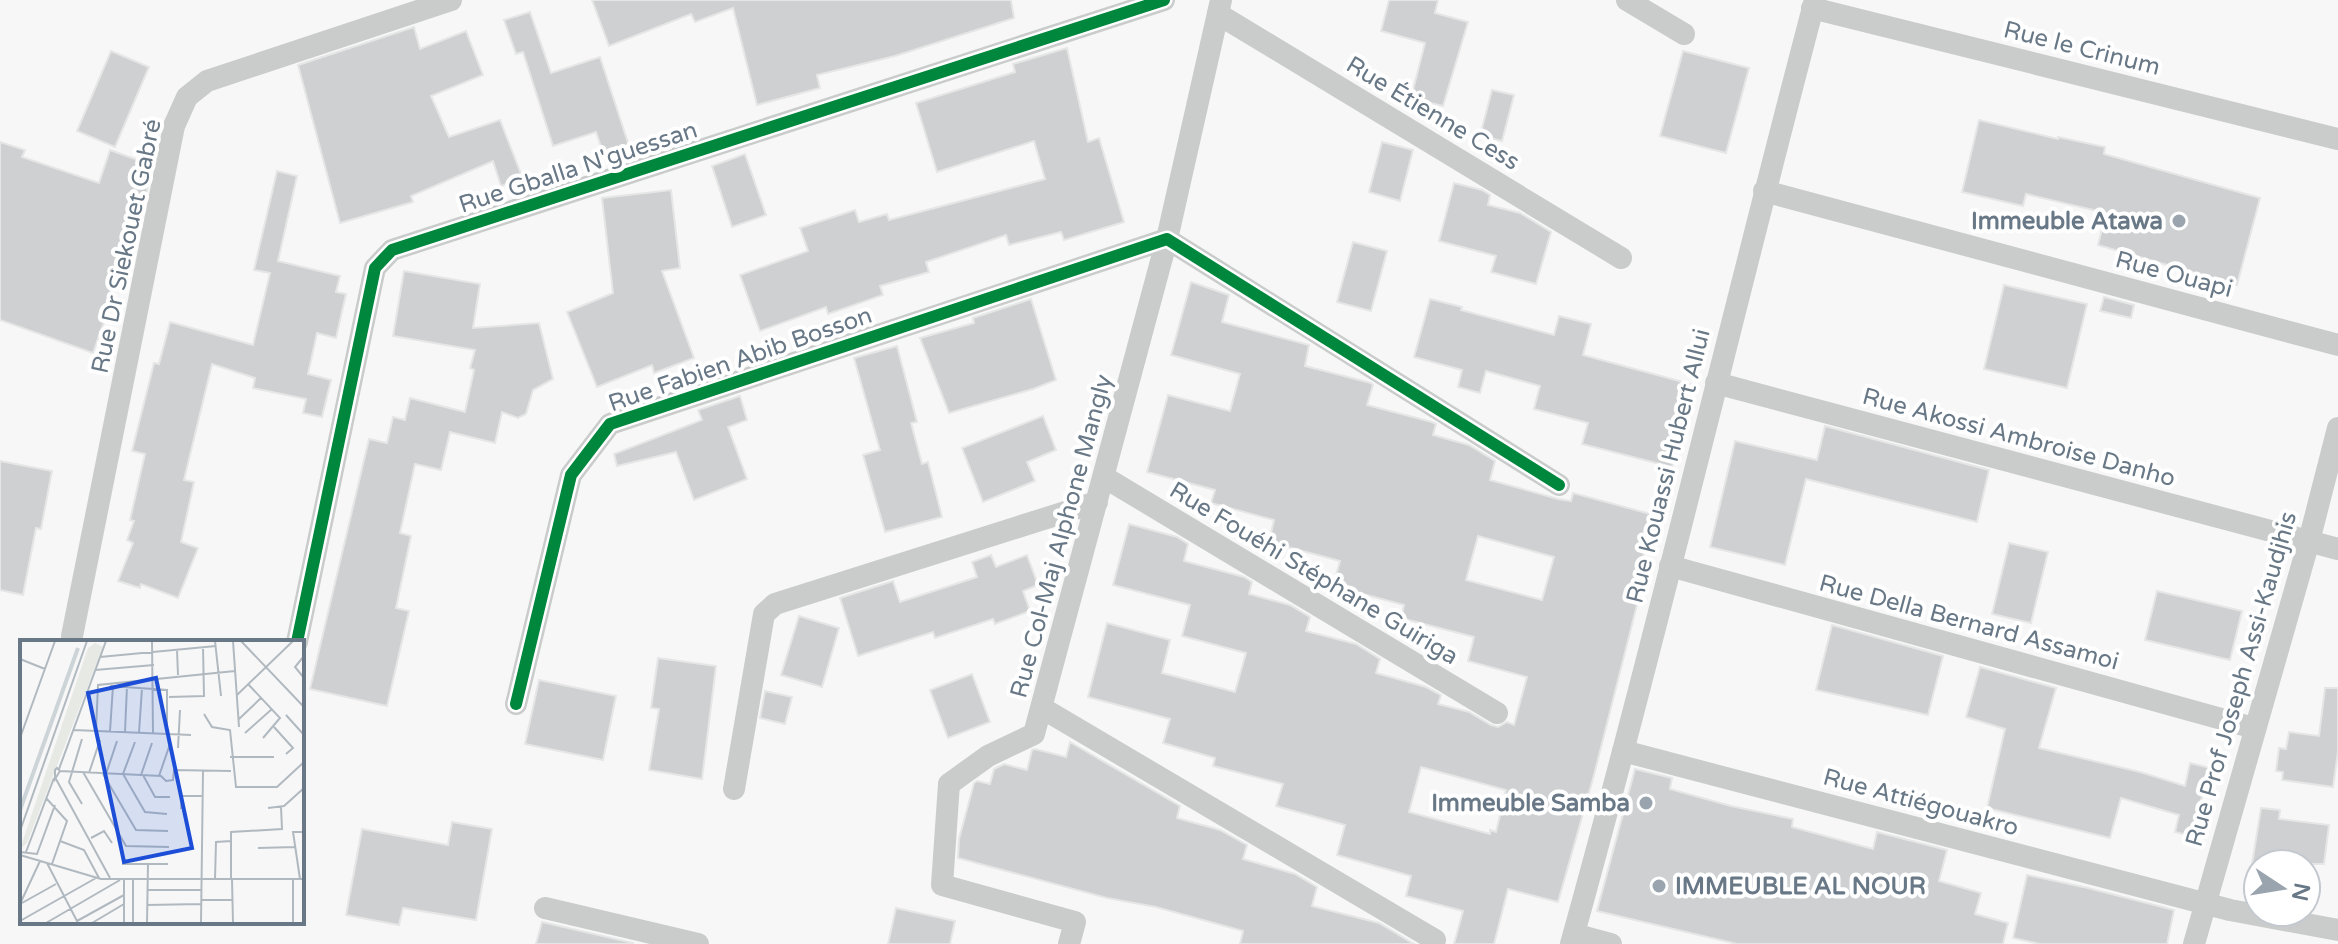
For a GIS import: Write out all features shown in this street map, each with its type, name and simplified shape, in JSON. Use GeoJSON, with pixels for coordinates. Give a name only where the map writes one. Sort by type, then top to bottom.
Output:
{"type":"FeatureCollection","features":[{"type":"Feature","properties":{"kind":"street","name":"Rue Dr Siekouet Gabré"},"geometry":{"type":"LineString","coordinates":[[72,636],[174,126],[187,97],[207,81],[451,0]]}},
{"type":"Feature","properties":{"kind":"street","name":"Rue Gballa N'guessan"},"geometry":{"type":"LineString","coordinates":[[297,640],[375,268],[392,250],[1164,0]]}},
{"type":"Feature","properties":{"kind":"street"},"geometry":{"type":"LineString","coordinates":[[1627,0],[1684,34]]}},
{"type":"Feature","properties":{"kind":"street","name":"Rue le Crinum"},"geometry":{"type":"LineString","coordinates":[[1814,4],[2338,139]]}},
{"type":"Feature","properties":{"kind":"street","name":"Rue Kouassi Hubert Allui"},"geometry":{"type":"LineString","coordinates":[[1572,939],[1814,4]]}},
{"type":"Feature","properties":{"kind":"street","name":"Rue Col-Maj Alphone Mangly"},"geometry":{"type":"LineString","coordinates":[[1069,944],[1075,922],[942,885],[949,784],[988,756],[1034,734],[1167,239],[1219,7]]}},
{"type":"Feature","properties":{"kind":"street","name":"Rue Étienne Cess"},"geometry":{"type":"LineString","coordinates":[[1219,7],[1621,258]]}},
{"type":"Feature","properties":{"kind":"street","name":"Rue Ouapi"},"geometry":{"type":"LineString","coordinates":[[1764,191],[2338,345]]}},
{"type":"Feature","properties":{"kind":"street"},"geometry":{"type":"LineString","coordinates":[[1167,239],[1559,485]]}},
{"type":"Feature","properties":{"kind":"street","name":"Rue Fabien Abib Bosson"},"geometry":{"type":"LineString","coordinates":[[516,704],[571,475],[610,424],[1167,239]]}},
{"type":"Feature","properties":{"kind":"street","name":"Rue Akossi Ambroise Danho"},"geometry":{"type":"LineString","coordinates":[[1716,383],[2338,549]]}},
{"type":"Feature","properties":{"kind":"street","name":"Rue Prof Joseph Assi-Kaudjhis"},"geometry":{"type":"LineString","coordinates":[[2194,944],[2309,541],[2338,428]]}},
{"type":"Feature","properties":{"kind":"street","name":"Rue Fouéhi Stéphane Guiriga"},"geometry":{"type":"LineString","coordinates":[[1104,477],[1497,713]]}},
{"type":"Feature","properties":{"kind":"street"},"geometry":{"type":"LineString","coordinates":[[734,789],[764,614],[775,604],[1097,502]]}},
{"type":"Feature","properties":{"kind":"street","name":"Rue Della Bernard Assamoi"},"geometry":{"type":"LineString","coordinates":[[1670,566],[2254,728]]}},
{"type":"Feature","properties":{"kind":"street"},"geometry":{"type":"LineString","coordinates":[[1042,708],[1435,940]]}},
{"type":"Feature","properties":{"kind":"street","name":"Rue Attiégouakro"},"geometry":{"type":"LineString","coordinates":[[1623,751],[2230,910],[2338,930]]}},
{"type":"Feature","properties":{"kind":"street"},"geometry":{"type":"LineString","coordinates":[[545,908],[698,944]]}},
{"type":"Feature","properties":{"kind":"street"},"geometry":{"type":"LineString","coordinates":[[1572,939],[1611,944]]}},
{"type":"Feature","properties":{"kind":"building"},"geometry":{"type":"Polygon","coordinates":[[[592,0],[1011,0],[1014,18],[895,56],[817,75],[820,88],[757,105],[733,8],[695,22],[691,14],[609,46],[592,0]]]}},
{"type":"Feature","properties":{"kind":"building"},"geometry":{"type":"Polygon","coordinates":[[[1389,0],[1438,0],[1435,13],[1468,22],[1443,106],[1411,98],[1425,43],[1381,31],[1389,0]]]}},
{"type":"Feature","properties":{"kind":"building"},"geometry":{"type":"Polygon","coordinates":[[[530,12],[551,73],[600,57],[631,152],[606,161],[596,132],[553,146],[523,52],[516,54],[504,20],[530,12]]]}},
{"type":"Feature","properties":{"kind":"building"},"geometry":{"type":"Polygon","coordinates":[[[414,27],[420,49],[466,31],[483,75],[431,96],[449,137],[500,120],[523,179],[501,186],[493,161],[411,196],[413,202],[340,223],[298,65],[414,27]]]}},
{"type":"Feature","properties":{"kind":"building"},"geometry":{"type":"Polygon","coordinates":[[[1067,48],[1088,142],[1099,138],[1124,222],[1064,240],[1061,232],[1009,245],[1006,235],[926,262],[929,272],[880,286],[883,295],[828,314],[826,307],[760,331],[740,275],[808,251],[800,228],[855,210],[859,222],[887,214],[889,220],[1045,179],[1034,141],[937,172],[916,103],[1015,72],[1013,64],[1067,48]]]}},
{"type":"Feature","properties":{"kind":"building"},"geometry":{"type":"Polygon","coordinates":[[[111,51],[149,67],[115,147],[77,131],[111,51]]]}},
{"type":"Feature","properties":{"kind":"building"},"geometry":{"type":"Polygon","coordinates":[[[1683,51],[1749,68],[1726,153],[1660,136],[1683,51]]]}},
{"type":"Feature","properties":{"kind":"building"},"geometry":{"type":"Polygon","coordinates":[[[1492,90],[1514,95],[1502,141],[1480,136],[1492,90]]]}},
{"type":"Feature","properties":{"kind":"building"},"geometry":{"type":"Polygon","coordinates":[[[1979,120],[2105,147],[2104,154],[2260,198],[2237,285],[2098,245],[2106,213],[2026,194],[2023,206],[1962,192],[1979,120]]]}},
{"type":"Feature","properties":{"kind":"building"},"geometry":{"type":"Polygon","coordinates":[[[0,142],[25,150],[22,157],[99,183],[110,150],[152,165],[143,211],[93,353],[0,320],[0,142]]]}},
{"type":"Feature","properties":{"kind":"building"},"geometry":{"type":"Polygon","coordinates":[[[1382,142],[1413,150],[1400,201],[1369,192],[1382,142]]]}},
{"type":"Feature","properties":{"kind":"building"},"geometry":{"type":"Polygon","coordinates":[[[745,154],[766,215],[732,227],[712,166],[745,154]]]}},
{"type":"Feature","properties":{"kind":"building"},"geometry":{"type":"Polygon","coordinates":[[[277,171],[297,176],[278,261],[340,276],[336,292],[346,294],[336,338],[317,333],[308,374],[331,380],[322,417],[303,413],[306,399],[253,388],[255,378],[212,364],[184,480],[194,482],[181,542],[198,548],[178,598],[141,584],[140,588],[118,581],[133,543],[127,540],[134,521],[130,520],[145,454],[132,451],[154,363],[159,364],[170,322],[253,345],[270,273],[254,270],[277,171]]]}},
{"type":"Feature","properties":{"kind":"building"},"geometry":{"type":"Polygon","coordinates":[[[1454,183],[1482,190],[1490,195],[1488,205],[1520,213],[1551,232],[1536,284],[1491,272],[1496,256],[1439,241],[1454,183]]]}},
{"type":"Feature","properties":{"kind":"building"},"geometry":{"type":"Polygon","coordinates":[[[671,190],[680,268],[662,271],[694,358],[654,373],[652,365],[597,387],[567,312],[613,293],[602,198],[671,190]]]}},
{"type":"Feature","properties":{"kind":"building"},"geometry":{"type":"Polygon","coordinates":[[[1353,242],[1387,251],[1371,311],[1337,302],[1353,242]]]}},
{"type":"Feature","properties":{"kind":"building"},"geometry":{"type":"Polygon","coordinates":[[[404,271],[480,284],[473,328],[539,323],[553,379],[533,390],[526,414],[518,418],[502,412],[495,443],[450,432],[441,470],[415,464],[400,533],[411,536],[396,608],[409,611],[387,706],[310,689],[369,439],[387,443],[393,417],[405,420],[410,398],[465,412],[475,350],[393,336],[404,271]]]}},
{"type":"Feature","properties":{"kind":"building"},"geometry":{"type":"Polygon","coordinates":[[[1191,282],[1229,295],[1222,322],[1309,345],[1305,366],[1373,385],[1367,405],[1432,422],[1436,424],[1433,435],[1469,445],[1495,461],[1490,480],[1558,499],[1571,501],[1573,493],[1654,515],[1633,595],[1639,597],[1558,902],[1508,889],[1494,944],[1454,944],[1463,911],[1406,896],[1411,876],[1337,855],[1345,825],[1276,806],[1283,784],[1213,766],[1215,758],[1163,743],[1170,719],[1088,697],[1107,623],[1170,640],[1162,673],[1235,692],[1246,653],[1182,636],[1190,605],[1113,585],[1129,524],[1177,537],[1188,544],[1184,561],[1244,577],[1252,582],[1249,594],[1290,605],[1310,617],[1306,631],[1356,644],[1380,659],[1376,673],[1426,687],[1441,695],[1438,704],[1469,712],[1491,725],[1498,727],[1507,722],[1514,725],[1527,677],[1468,661],[1474,637],[1401,618],[1404,605],[1333,586],[1340,561],[1269,542],[1274,520],[1211,503],[1215,490],[1147,472],[1168,395],[1230,411],[1240,374],[1171,355],[1191,282]],[[1478,536],[1466,580],[1542,600],[1554,557],[1478,536]],[[1421,767],[1409,812],[1490,834],[1490,830],[1496,832],[1506,790],[1421,767]]]}},
{"type":"Feature","properties":{"kind":"building"},"geometry":{"type":"Polygon","coordinates":[[[2004,285],[2087,304],[2067,388],[1984,369],[2004,285]]]}},
{"type":"Feature","properties":{"kind":"building"},"geometry":{"type":"Polygon","coordinates":[[[2104,297],[2134,305],[2131,318],[2100,311],[2104,297]]]}},
{"type":"Feature","properties":{"kind":"building"},"geometry":{"type":"Polygon","coordinates":[[[1031,299],[1056,380],[949,413],[920,338],[974,323],[973,318],[1031,299]]]}},
{"type":"Feature","properties":{"kind":"building"},"geometry":{"type":"Polygon","coordinates":[[[1430,299],[1554,335],[1559,316],[1591,324],[1583,355],[1694,385],[1672,467],[1582,444],[1588,423],[1534,409],[1540,386],[1486,371],[1480,393],[1458,387],[1462,370],[1414,357],[1430,299]]]}},
{"type":"Feature","properties":{"kind":"building"},"geometry":{"type":"Polygon","coordinates":[[[897,346],[917,422],[911,423],[922,464],[928,462],[942,517],[885,532],[863,455],[880,450],[854,358],[897,346]]]}},
{"type":"Feature","properties":{"kind":"building"},"geometry":{"type":"Polygon","coordinates":[[[740,396],[747,420],[728,427],[747,479],[694,500],[676,452],[617,466],[614,454],[702,420],[698,410],[740,396]]]}},
{"type":"Feature","properties":{"kind":"building"},"geometry":{"type":"Polygon","coordinates":[[[1043,416],[1056,450],[1027,462],[1035,481],[983,502],[962,448],[1043,416]]]}},
{"type":"Feature","properties":{"kind":"building"},"geometry":{"type":"Polygon","coordinates":[[[1825,426],[1989,470],[1977,522],[1806,479],[1785,565],[1710,547],[1735,441],[1817,460],[1825,426]]]}},
{"type":"Feature","properties":{"kind":"building"},"geometry":{"type":"Polygon","coordinates":[[[0,461],[52,471],[41,529],[36,528],[23,595],[0,590],[0,461]]]}},
{"type":"Feature","properties":{"kind":"building"},"geometry":{"type":"Polygon","coordinates":[[[2009,543],[2048,552],[2031,623],[1992,614],[2009,543]]]}},
{"type":"Feature","properties":{"kind":"building"},"geometry":{"type":"Polygon","coordinates":[[[991,555],[996,567],[1027,555],[1038,585],[1023,591],[1030,611],[995,624],[993,619],[935,638],[933,632],[858,656],[840,598],[893,581],[900,602],[977,577],[972,562],[991,555]]]}},
{"type":"Feature","properties":{"kind":"building"},"geometry":{"type":"Polygon","coordinates":[[[2157,591],[2242,611],[2230,660],[2145,640],[2157,591]]]}},
{"type":"Feature","properties":{"kind":"building"},"geometry":{"type":"Polygon","coordinates":[[[799,616],[839,628],[822,687],[781,675],[799,616]]]}},
{"type":"Feature","properties":{"kind":"building"},"geometry":{"type":"Polygon","coordinates":[[[1832,625],[1943,656],[1928,715],[1816,690],[1832,625]]]}},
{"type":"Feature","properties":{"kind":"building"},"geometry":{"type":"Polygon","coordinates":[[[658,658],[716,666],[702,779],[649,770],[659,709],[651,708],[658,658]]]}},
{"type":"Feature","properties":{"kind":"building"},"geometry":{"type":"Polygon","coordinates":[[[1980,667],[2056,688],[2039,748],[2185,786],[2190,763],[2210,768],[2191,836],[2175,832],[2179,815],[2121,798],[2110,838],[1987,808],[2005,729],[1966,717],[1980,667]]]}},
{"type":"Feature","properties":{"kind":"building"},"geometry":{"type":"Polygon","coordinates":[[[972,674],[990,722],[948,738],[930,690],[972,674]]]}},
{"type":"Feature","properties":{"kind":"building"},"geometry":{"type":"Polygon","coordinates":[[[539,680],[616,696],[603,760],[525,744],[539,680]]]}},
{"type":"Feature","properties":{"kind":"building"},"geometry":{"type":"Polygon","coordinates":[[[2325,688],[2338,688],[2338,752],[2333,787],[2282,780],[2283,772],[2276,771],[2279,748],[2286,749],[2289,732],[2319,736],[2325,688]]]}},
{"type":"Feature","properties":{"kind":"building"},"geometry":{"type":"Polygon","coordinates":[[[765,691],[792,697],[785,724],[760,718],[765,691]]]}},
{"type":"Feature","properties":{"kind":"building"},"geometry":{"type":"Polygon","coordinates":[[[1070,742],[1180,806],[1177,818],[1220,830],[1247,845],[1243,859],[1295,874],[1317,887],[1312,906],[1379,923],[1414,944],[1240,944],[1243,931],[958,858],[959,839],[974,783],[990,784],[994,769],[1004,764],[1027,770],[1032,750],[1035,749],[1066,757],[1070,742]]]}},
{"type":"Feature","properties":{"kind":"building"},"geometry":{"type":"Polygon","coordinates":[[[1635,769],[1672,778],[1670,789],[1793,819],[1792,827],[1873,849],[1877,832],[1947,850],[1939,881],[1981,893],[1975,914],[2008,923],[2003,944],[1737,944],[1597,911],[1635,769]]]}},
{"type":"Feature","properties":{"kind":"building"},"geometry":{"type":"Polygon","coordinates":[[[2261,808],[2280,810],[2279,819],[2329,825],[2324,864],[2322,848],[2255,848],[2261,808]]]}},
{"type":"Feature","properties":{"kind":"building"},"geometry":{"type":"Polygon","coordinates":[[[452,822],[492,829],[476,920],[403,908],[399,925],[346,915],[362,829],[448,845],[452,822]]]}},
{"type":"Feature","properties":{"kind":"building"},"geometry":{"type":"Polygon","coordinates":[[[2027,875],[2174,910],[2167,944],[2040,944],[2013,938],[2027,875]]]}},
{"type":"Feature","properties":{"kind":"building"},"geometry":{"type":"Polygon","coordinates":[[[896,908],[955,921],[950,944],[888,944],[896,908]]]}},
{"type":"Feature","properties":{"kind":"building"},"geometry":{"type":"Polygon","coordinates":[[[542,922],[633,943],[633,944],[536,944],[542,922]]]}},
{"type":"Feature","properties":{"kind":"cycle path"},"geometry":{"type":"LineString","coordinates":[[297,640],[375,268],[392,250],[1164,0]]}},
{"type":"Feature","properties":{"kind":"cycle path"},"geometry":{"type":"LineString","coordinates":[[516,704],[571,475],[610,424],[1167,239],[1559,485]]}},
{"type":"Feature","properties":{"kind":"place","name":"Immeuble Atawa"},"geometry":{"type":"Point","coordinates":[2179,221]}},
{"type":"Feature","properties":{"kind":"place","name":"Immeuble Samba"},"geometry":{"type":"Point","coordinates":[1646,803]}},
{"type":"Feature","properties":{"kind":"place","name":"IMMEUBLE AL NOUR"},"geometry":{"type":"Point","coordinates":[1659,886]}}]}
